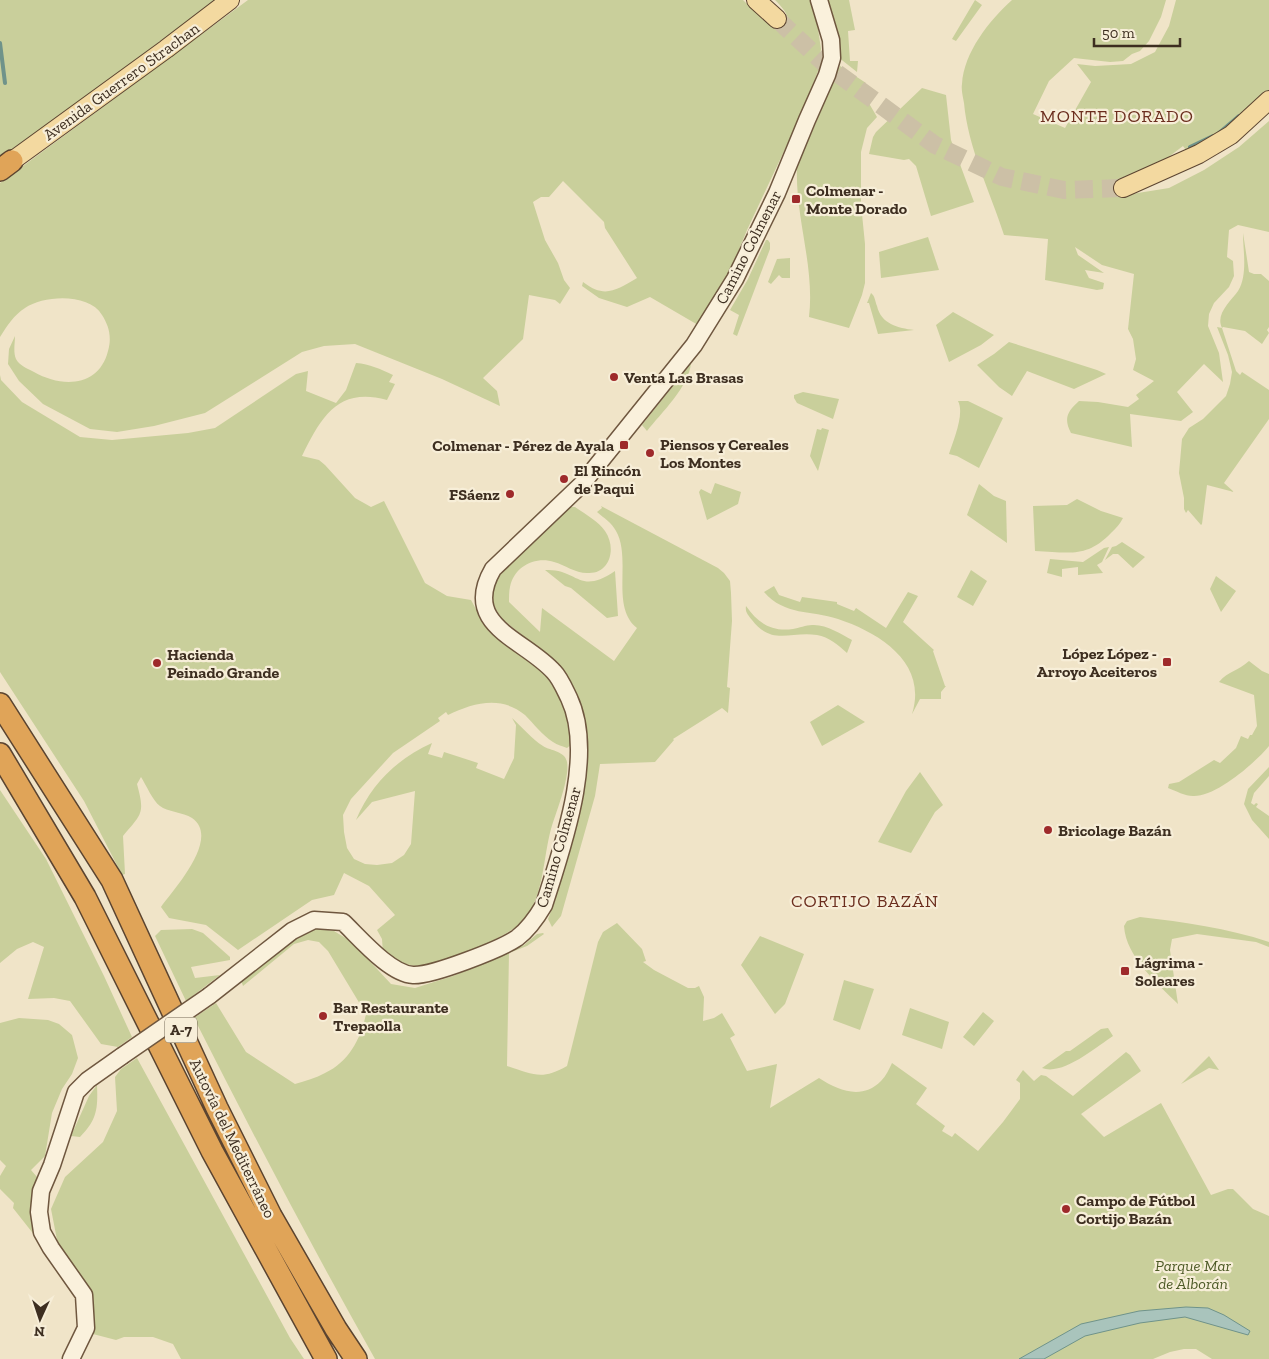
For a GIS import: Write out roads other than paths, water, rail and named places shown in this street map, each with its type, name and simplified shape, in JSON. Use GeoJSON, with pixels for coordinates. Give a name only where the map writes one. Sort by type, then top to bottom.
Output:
{"type":"FeatureCollection","features":[{"type":"Feature","properties":{"kind":"highway","name":"Autovía del Mediterráneo"},"geometry":{"type":"LineString","coordinates":[[0,704],[112,880],[217,1108],[271,1216],[336,1329],[356,1359]]}},
{"type":"Feature","properties":{"kind":"highway","name":"Autovía del Mediterráneo"},"geometry":{"type":"LineString","coordinates":[[0,754],[85,897],[212,1151],[326,1359]]}},
{"type":"Feature","properties":{"kind":"main road","name":"Avenida Guerrero Strachan"},"geometry":{"type":"LineString","coordinates":[[4,166],[166,49],[230,0]]}},
{"type":"Feature","properties":{"kind":"main road"},"geometry":{"type":"LineString","coordinates":[[756,0],[777,19]]}},
{"type":"Feature","properties":{"kind":"main road","name":"Camino Colmenar"},"geometry":{"type":"LineString","coordinates":[[71,1359],[86,1328],[84,1295],[42,1232],[39,1212],[41,1191],[52,1165],[76,1092],[88,1080],[209,996],[292,932],[314,920],[343,922],[376,955],[392,967],[412,975],[446,968],[518,938],[536,919],[544,905],[575,796],[580,760],[578,724],[570,700],[555,672],[534,654],[508,637],[493,623],[486,611],[484,597],[486,582],[493,569],[582,484],[694,345],[735,279],[777,193],[827,75],[832,58],[832,40],[819,0]]}},
{"type":"Feature","properties":{"kind":"main road"},"geometry":{"type":"LineString","coordinates":[[1269,100],[1231,134],[1200,154],[1123,188],[1144,186],[1177,175],[1202,162],[1237,140],[1269,111]]}},
{"type":"Feature","properties":{"kind":"water"},"geometry":{"type":"Polygon","coordinates":[[[1186,1307],[1208,1308],[1224,1315],[1250,1331],[1248,1335],[1185,1317],[1140,1323],[1085,1336],[1044,1359],[1019,1359],[1081,1324],[1139,1311],[1186,1307]]]}},
{"type":"Feature","properties":{"kind":"waterway"},"geometry":{"type":"LineString","coordinates":[[0,43],[5,83]]}},
{"type":"Feature","properties":{"kind":"waterway"},"geometry":{"type":"LineString","coordinates":[[1219,133],[1239,116]]}},
{"type":"Feature","properties":{"kind":"waterway"},"geometry":{"type":"LineString","coordinates":[[1190,147],[1213,136]]}},
{"type":"Feature","properties":{"kind":"tunnel"},"geometry":{"type":"LineString","coordinates":[[777,19],[826,65],[935,145],[1002,177],[1064,190],[1123,188]]}},
{"type":"Feature","properties":{"kind":"place","name":"Colmenar - Monte Dorado"},"geometry":{"type":"Point","coordinates":[796,199]}},
{"type":"Feature","properties":{"kind":"place","name":"Venta Las Brasas"},"geometry":{"type":"Point","coordinates":[614,377]}},
{"type":"Feature","properties":{"kind":"place","name":"Colmenar - Pérez de Ayala"},"geometry":{"type":"Point","coordinates":[624,445]}},
{"type":"Feature","properties":{"kind":"place","name":"Piensos y Cereales Los Montes"},"geometry":{"type":"Point","coordinates":[650,453]}},
{"type":"Feature","properties":{"kind":"place","name":"El Rincón de Paqui"},"geometry":{"type":"Point","coordinates":[564,479]}},
{"type":"Feature","properties":{"kind":"place","name":"FSáenz"},"geometry":{"type":"Point","coordinates":[510,494]}},
{"type":"Feature","properties":{"kind":"place","name":"López López - Arroyo Aceiteros"},"geometry":{"type":"Point","coordinates":[1167,662]}},
{"type":"Feature","properties":{"kind":"place","name":"Hacienda Peinado Grande"},"geometry":{"type":"Point","coordinates":[157,663]}},
{"type":"Feature","properties":{"kind":"place","name":"Bricolage Bazán"},"geometry":{"type":"Point","coordinates":[1048,830]}},
{"type":"Feature","properties":{"kind":"place","name":"Lágrima - Soleares"},"geometry":{"type":"Point","coordinates":[1125,971]}},
{"type":"Feature","properties":{"kind":"place","name":"Bar Restaurante Trepaolla"},"geometry":{"type":"Point","coordinates":[323,1016]}},
{"type":"Feature","properties":{"kind":"place","name":"Campo de Fútbol Cortijo Bazán"},"geometry":{"type":"Point","coordinates":[1066,1209]}},
{"type":"Feature","properties":{"kind":"district","name":"MONTE DORADO"},"geometry":{"type":"Point","coordinates":[1117,116]}},
{"type":"Feature","properties":{"kind":"district","name":"CORTIJO BAZÁN"},"geometry":{"type":"Point","coordinates":[865,901]}},
{"type":"Feature","properties":{"kind":"park label","name":"Parque Mar de Alborán"},"geometry":{"type":"Point","coordinates":[1193,1274]}}]}
